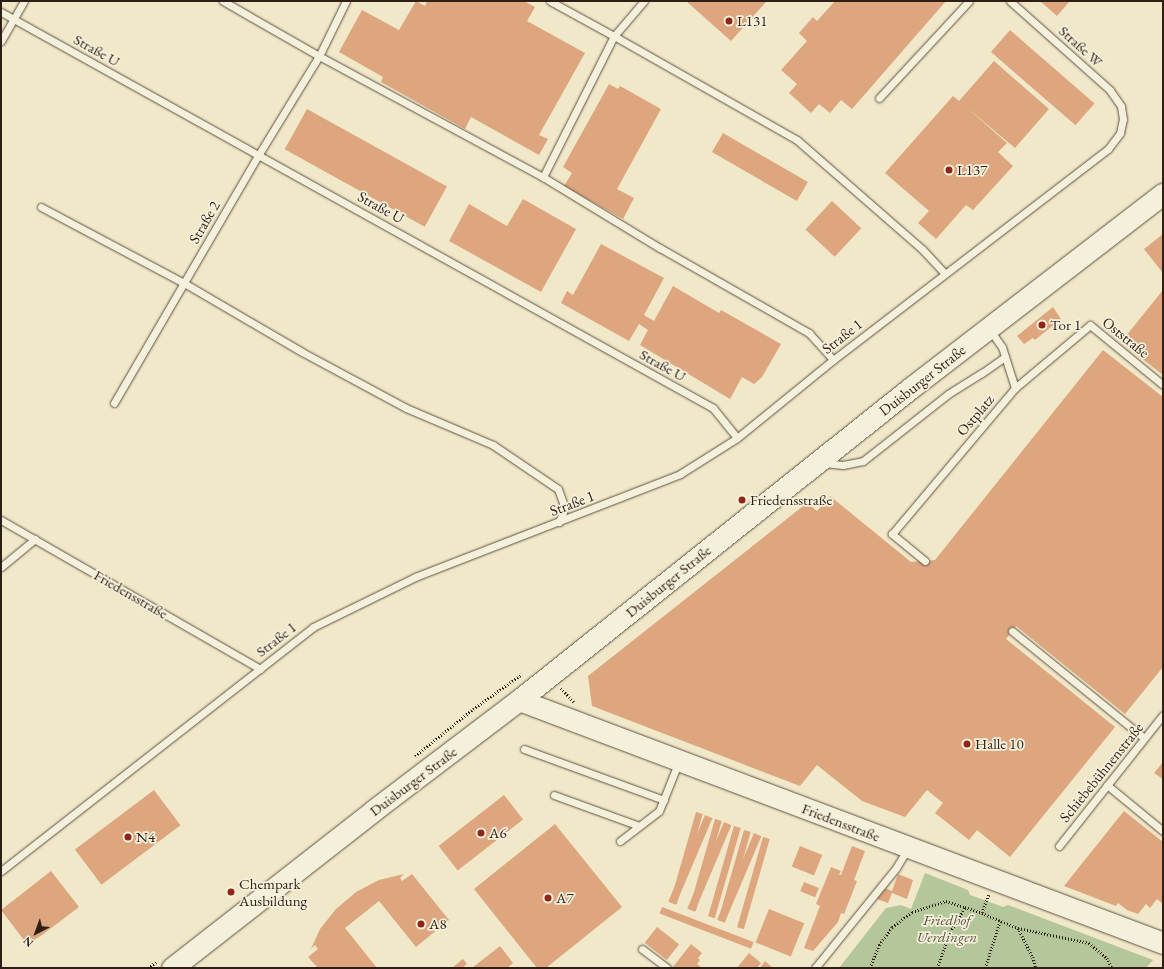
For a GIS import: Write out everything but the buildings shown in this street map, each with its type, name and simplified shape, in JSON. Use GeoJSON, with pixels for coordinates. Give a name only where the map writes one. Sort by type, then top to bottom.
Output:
{"type":"FeatureCollection","features":[{"type":"Feature","properties":{"kind":"main road","name":"Duisburger Straße"},"geometry":{"type":"LineString","coordinates":[[172,968],[374,810],[519,700],[988,328],[1163,194]]}},
{"type":"Feature","properties":{"kind":"main road","name":"Friedensstraße"},"geometry":{"type":"LineString","coordinates":[[519,700],[1163,943]]}},
{"type":"Feature","properties":{"kind":"lane"},"geometry":{"type":"LineString","coordinates":[[1,41],[24,1]]}},
{"type":"Feature","properties":{"kind":"lane"},"geometry":{"type":"LineString","coordinates":[[223,1],[319,56],[543,177],[660,248],[809,333],[833,360]]}},
{"type":"Feature","properties":{"kind":"lane","name":"Straße 2"},"geometry":{"type":"LineString","coordinates":[[114,403],[259,154],[319,56],[346,1]]}},
{"type":"Feature","properties":{"kind":"lane"},"geometry":{"type":"LineString","coordinates":[[550,1],[797,140],[922,250],[944,273]]}},
{"type":"Feature","properties":{"kind":"lane"},"geometry":{"type":"LineString","coordinates":[[543,177],[614,36],[644,1]]}},
{"type":"Feature","properties":{"kind":"lane"},"geometry":{"type":"LineString","coordinates":[[879,98],[970,1]]}},
{"type":"Feature","properties":{"kind":"lane","name":"Straße W"},"geometry":{"type":"LineString","coordinates":[[1010,1],[1110,90],[1120,106],[1123,119]]}},
{"type":"Feature","properties":{"kind":"lane","name":"Straße U"},"geometry":{"type":"LineString","coordinates":[[1,12],[259,154],[713,408],[737,438]]}},
{"type":"Feature","properties":{"kind":"lane","name":"Straße 1"},"geometry":{"type":"LineString","coordinates":[[1,871],[313,627],[415,577],[680,474],[737,438],[944,273],[1108,150],[1120,133],[1123,119]]}},
{"type":"Feature","properties":{"kind":"lane"},"geometry":{"type":"LineString","coordinates":[[41,207],[184,283],[302,352],[406,408],[493,445],[558,489],[563,503],[563,512],[559,522]]}},
{"type":"Feature","properties":{"kind":"lane","name":"Oststraße"},"geometry":{"type":"LineString","coordinates":[[1090,325],[1163,385]]}},
{"type":"Feature","properties":{"kind":"lane","name":"Ostplatz"},"geometry":{"type":"LineString","coordinates":[[925,561],[892,534],[1015,388],[1090,325]]}},
{"type":"Feature","properties":{"kind":"lane"},"geometry":{"type":"LineString","coordinates":[[988,328],[1002,347],[1015,388]]}},
{"type":"Feature","properties":{"kind":"lane"},"geometry":{"type":"LineString","coordinates":[[818,462],[843,465],[862,461],[948,394],[1005,357]]}},
{"type":"Feature","properties":{"kind":"lane","name":"Friedensstraße"},"geometry":{"type":"LineString","coordinates":[[1,520],[260,668]]}},
{"type":"Feature","properties":{"kind":"lane"},"geometry":{"type":"LineString","coordinates":[[1,567],[35,539]]}},
{"type":"Feature","properties":{"kind":"lane"},"geometry":{"type":"LineString","coordinates":[[1012,631],[1144,738]]}},
{"type":"Feature","properties":{"kind":"lane","name":"Schiebebühnenstraße"},"geometry":{"type":"LineString","coordinates":[[1059,846],[1163,715]]}},
{"type":"Feature","properties":{"kind":"lane"},"geometry":{"type":"LineString","coordinates":[[524,749],[664,800]]}},
{"type":"Feature","properties":{"kind":"lane"},"geometry":{"type":"LineString","coordinates":[[620,841],[659,811],[679,761]]}},
{"type":"Feature","properties":{"kind":"lane"},"geometry":{"type":"LineString","coordinates":[[1107,785],[1163,831]]}},
{"type":"Feature","properties":{"kind":"lane"},"geometry":{"type":"LineString","coordinates":[[554,795],[639,826]]}},
{"type":"Feature","properties":{"kind":"lane"},"geometry":{"type":"LineString","coordinates":[[815,968],[896,868],[908,847]]}},
{"type":"Feature","properties":{"kind":"lane"},"geometry":{"type":"LineString","coordinates":[[642,949],[666,968]]}},
{"type":"Feature","properties":{"kind":"path"},"geometry":{"type":"LineString","coordinates":[[982,913],[989,895]]}},
{"type":"Feature","properties":{"kind":"path"},"geometry":{"type":"LineString","coordinates":[[870,968],[879,945],[892,927],[912,912],[946,901],[982,913],[1018,928],[1089,942],[1107,958],[1112,968]]}},
{"type":"Feature","properties":{"kind":"path"},"geometry":{"type":"LineString","coordinates":[[937,968],[950,932],[965,907]]}},
{"type":"Feature","properties":{"kind":"path"},"geometry":{"type":"LineString","coordinates":[[985,968],[1000,920]]}},
{"type":"Feature","properties":{"kind":"path"},"geometry":{"type":"LineString","coordinates":[[1018,928],[1034,957],[1036,968]]}},
{"type":"Feature","properties":{"kind":"green space","name":"Friedhof Uerdingen"},"geometry":{"type":"Polygon","coordinates":[[[925,873],[968,890],[970,895],[1003,907],[1008,905],[1153,960],[1146,968],[839,968],[886,908],[901,905],[911,909],[925,873]]]}},
{"type":"Feature","properties":{"kind":"place","name":"L131"},"geometry":{"type":"Point","coordinates":[729,21]}},
{"type":"Feature","properties":{"kind":"place","name":"L137"},"geometry":{"type":"Point","coordinates":[949,170]}},
{"type":"Feature","properties":{"kind":"place","name":"Tor 1"},"geometry":{"type":"Point","coordinates":[1042,325]}},
{"type":"Feature","properties":{"kind":"place","name":"Friedensstraße"},"geometry":{"type":"Point","coordinates":[742,500]}},
{"type":"Feature","properties":{"kind":"place","name":"Halle 10"},"geometry":{"type":"Point","coordinates":[967,744]}},
{"type":"Feature","properties":{"kind":"place","name":"A6"},"geometry":{"type":"Point","coordinates":[481,833]}},
{"type":"Feature","properties":{"kind":"place","name":"N4"},"geometry":{"type":"Point","coordinates":[128,837]}},
{"type":"Feature","properties":{"kind":"place","name":"Chempark Ausbildung"},"geometry":{"type":"Point","coordinates":[231,892]}},
{"type":"Feature","properties":{"kind":"place","name":"A7"},"geometry":{"type":"Point","coordinates":[548,898]}},
{"type":"Feature","properties":{"kind":"place","name":"A8"},"geometry":{"type":"Point","coordinates":[421,924]}}]}
